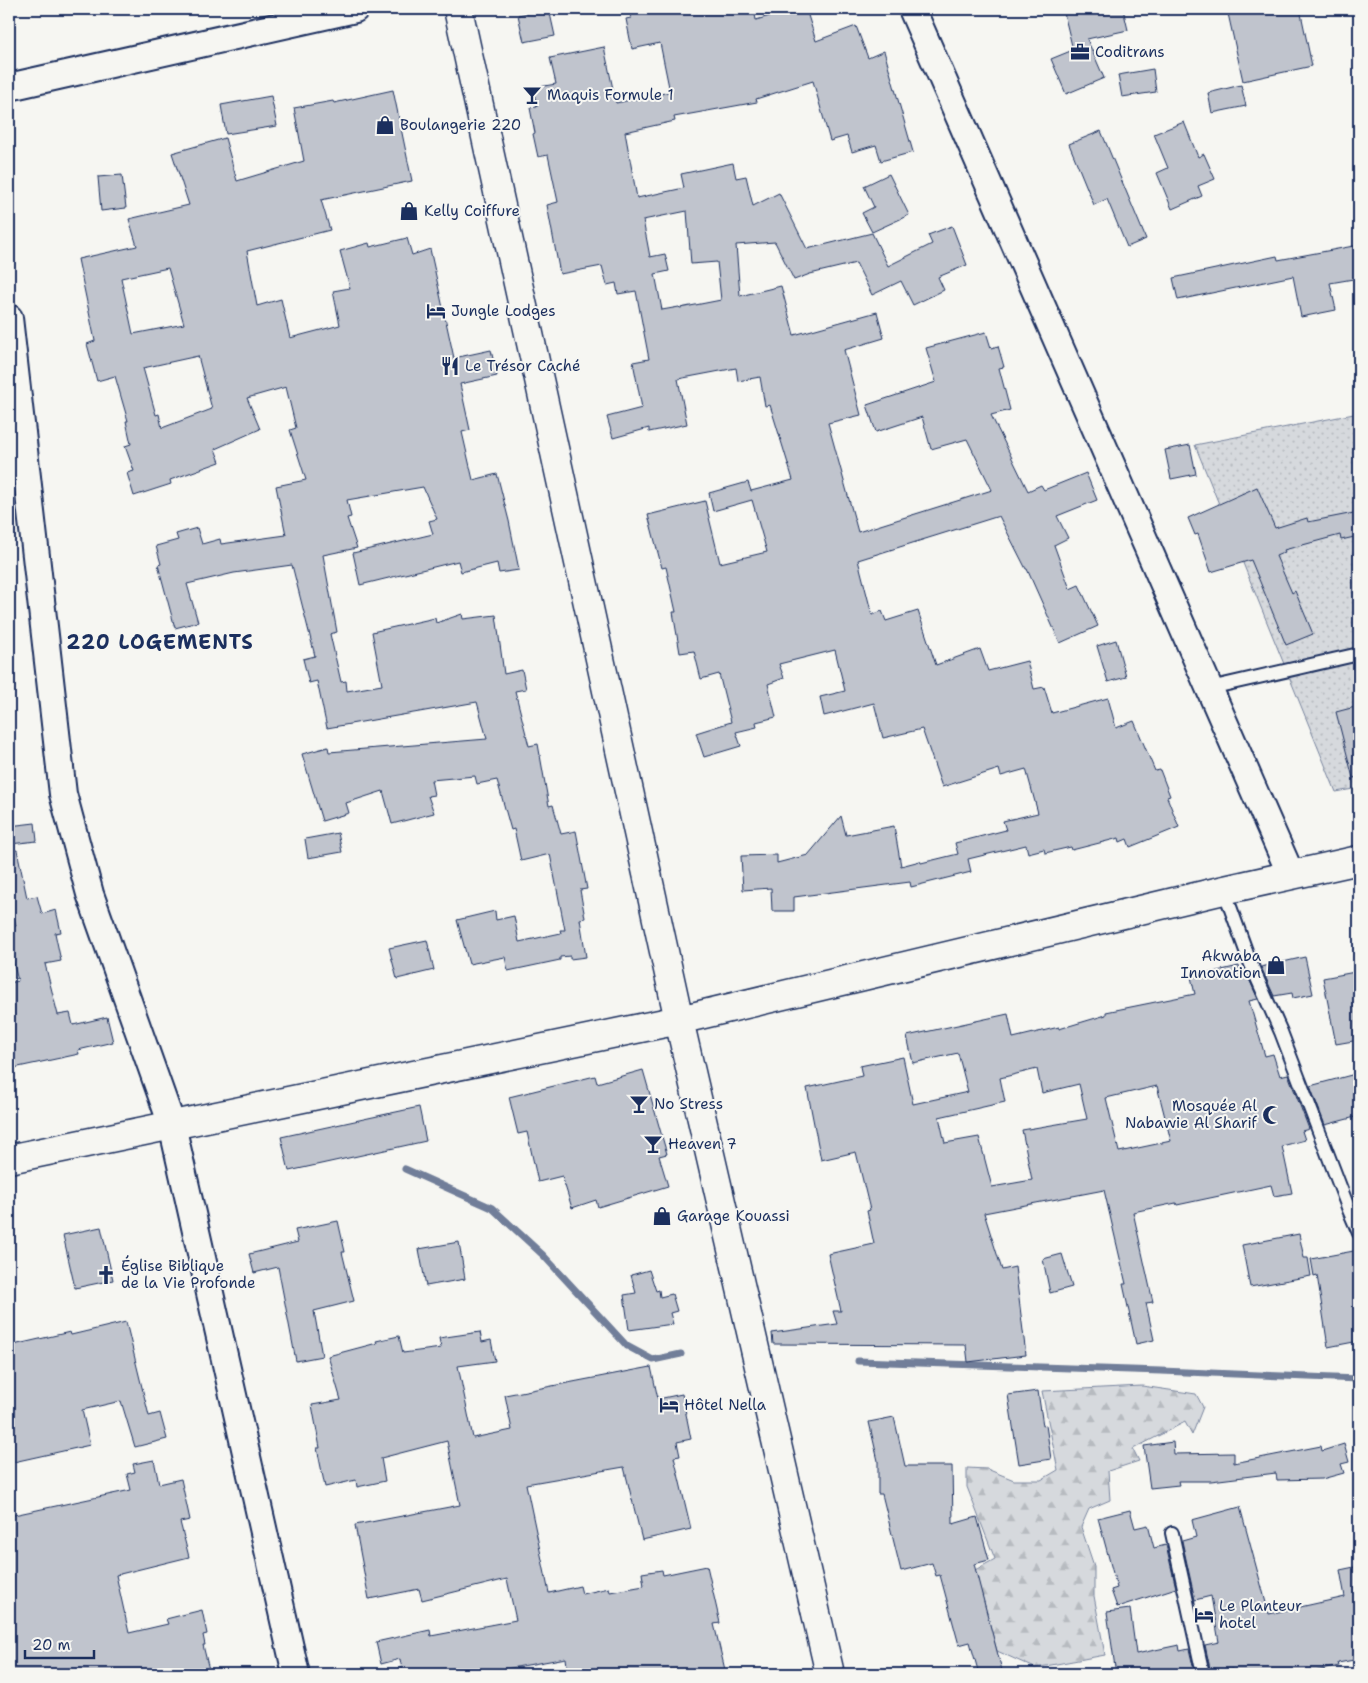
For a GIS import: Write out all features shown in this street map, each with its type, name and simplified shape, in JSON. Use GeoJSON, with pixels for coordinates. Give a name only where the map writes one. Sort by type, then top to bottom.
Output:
{"type":"FeatureCollection","features":[{"type":"Feature","properties":{"kind":"street"},"geometry":{"type":"LineString","coordinates":[[9,86],[355,9]]}},
{"type":"Feature","properties":{"kind":"street"},"geometry":{"type":"LineString","coordinates":[[458,9],[679,1020],[830,1674]]}},
{"type":"Feature","properties":{"kind":"street"},"geometry":{"type":"LineString","coordinates":[[912,9],[1291,875]]}},
{"type":"Feature","properties":{"kind":"street"},"geometry":{"type":"LineString","coordinates":[[9,318],[62,794],[90,894],[172,1126],[296,1674]]}},
{"type":"Feature","properties":{"kind":"street"},"geometry":{"type":"LineString","coordinates":[[9,1159],[679,1020],[1224,890],[1359,860]]}},
{"type":"Feature","properties":{"kind":"lane"},"geometry":{"type":"LineString","coordinates":[[1210,688],[1359,654]]}},
{"type":"Feature","properties":{"kind":"lane"},"geometry":{"type":"LineString","coordinates":[[1224,890],[1250,962],[1282,1032],[1359,1233]]}},
{"type":"Feature","properties":{"kind":"lane"},"geometry":{"type":"LineString","coordinates":[[1172,1533],[1203,1674]]}},
{"type":"Feature","properties":{"kind":"green space"},"geometry":{"type":"Polygon","coordinates":[[[1359,413],[1359,788],[1336,792],[1195,445],[1359,413]]]}},
{"type":"Feature","properties":{"kind":"green space"},"geometry":{"type":"Polygon","coordinates":[[[1142,1386],[1196,1394],[1203,1407],[1192,1435],[1185,1422],[1133,1449],[1139,1461],[1108,1471],[1110,1500],[1089,1509],[1081,1527],[1094,1566],[1094,1596],[1105,1655],[1035,1668],[997,1651],[975,1570],[995,1559],[967,1487],[967,1468],[987,1469],[1014,1480],[1041,1480],[1058,1470],[1042,1391],[1142,1386]]]}},
{"type":"Feature","properties":{"kind":"building"},"geometry":{"type":"Polygon","coordinates":[[[549,9],[555,36],[524,42],[518,15],[549,9]]]}},
{"type":"Feature","properties":{"kind":"building"},"geometry":{"type":"Polygon","coordinates":[[[629,9],[754,9],[756,20],[794,9],[806,9],[816,41],[856,26],[868,58],[884,51],[913,152],[881,161],[876,145],[852,152],[847,136],[830,141],[813,81],[756,99],[757,102],[674,117],[675,121],[625,132],[637,198],[684,188],[681,174],[733,163],[736,178],[746,176],[753,206],[779,193],[807,249],[872,233],[888,266],[932,244],[928,235],[952,226],[967,265],[938,277],[944,290],[913,305],[901,281],[872,295],[856,263],[810,274],[794,280],[775,242],[736,245],[740,296],[781,286],[794,335],[877,312],[884,338],[844,350],[861,415],[828,423],[858,532],[992,490],[967,439],[931,449],[922,417],[876,432],[867,405],[936,382],[926,348],[986,332],[991,348],[998,346],[1004,367],[999,368],[1010,410],[991,415],[1028,491],[1041,485],[1044,490],[1086,473],[1097,500],[1057,516],[1068,538],[1054,545],[1070,589],[1079,585],[1098,626],[1060,643],[1027,569],[999,516],[858,560],[872,615],[882,611],[886,621],[918,611],[936,665],[980,649],[988,671],[1027,661],[1034,689],[1044,687],[1052,713],[1108,698],[1116,728],[1134,721],[1155,771],[1160,770],[1170,796],[1167,797],[1179,827],[1130,847],[1127,839],[1120,842],[1119,838],[1072,850],[1071,847],[1045,853],[1044,849],[1028,853],[1026,845],[968,859],[971,872],[911,887],[910,882],[794,897],[794,911],[772,911],[771,888],[743,890],[741,856],[777,855],[777,863],[808,855],[841,816],[846,835],[894,826],[901,866],[958,854],[955,843],[1006,830],[1003,821],[1038,813],[1026,769],[1001,776],[999,769],[942,787],[922,729],[883,738],[874,703],[824,716],[820,697],[845,691],[835,650],[779,664],[784,678],[768,684],[776,717],[756,722],[757,727],[736,732],[741,746],[704,757],[696,733],[731,722],[719,674],[701,679],[694,651],[680,653],[673,612],[676,612],[666,567],[662,568],[648,515],[705,501],[720,563],[767,552],[752,500],[713,511],[709,493],[748,482],[751,491],[793,480],[770,405],[765,406],[760,377],[738,381],[736,368],[678,379],[687,424],[649,432],[649,428],[613,438],[607,417],[642,408],[633,362],[649,359],[636,291],[618,294],[616,283],[607,285],[602,266],[560,274],[547,205],[558,202],[548,155],[538,157],[530,108],[537,107],[533,88],[556,84],[550,58],[604,47],[616,103],[670,92],[660,43],[632,49],[626,19],[631,18],[629,9]],[[687,211],[643,220],[650,257],[665,254],[669,271],[655,274],[662,310],[721,300],[717,262],[691,264],[687,211]]]}},
{"type":"Feature","properties":{"kind":"building"},"geometry":{"type":"Polygon","coordinates":[[[1063,9],[1123,9],[1128,30],[1087,39],[1104,78],[1066,94],[1051,59],[1073,50],[1063,9]]]}},
{"type":"Feature","properties":{"kind":"building"},"geometry":{"type":"Polygon","coordinates":[[[1227,9],[1300,9],[1312,66],[1243,81],[1227,9]]]}},
{"type":"Feature","properties":{"kind":"building"},"geometry":{"type":"Polygon","coordinates":[[[1153,69],[1156,92],[1122,97],[1118,75],[1153,69]]]}},
{"type":"Feature","properties":{"kind":"building"},"geometry":{"type":"Polygon","coordinates":[[[1241,85],[1246,106],[1212,113],[1208,93],[1241,85]]]}},
{"type":"Feature","properties":{"kind":"building"},"geometry":{"type":"Polygon","coordinates":[[[393,90],[412,181],[321,200],[330,230],[247,251],[257,306],[281,299],[290,338],[340,325],[333,291],[350,288],[340,251],[369,243],[370,247],[407,238],[412,255],[430,249],[454,358],[491,350],[497,376],[460,384],[470,430],[462,432],[473,480],[497,474],[519,570],[499,573],[497,563],[461,572],[458,561],[360,585],[353,553],[433,534],[429,521],[437,519],[423,487],[347,500],[351,517],[347,518],[357,548],[323,555],[337,632],[330,634],[341,682],[346,681],[347,691],[382,685],[372,632],[435,618],[436,623],[462,614],[463,619],[496,615],[504,674],[522,670],[526,689],[515,691],[529,746],[538,744],[549,806],[553,805],[561,834],[576,831],[587,889],[580,890],[585,918],[580,919],[586,957],[570,959],[570,956],[560,957],[560,960],[508,971],[505,957],[469,964],[457,920],[495,911],[496,920],[514,916],[519,942],[561,933],[560,930],[565,930],[550,854],[521,861],[514,829],[511,830],[497,780],[477,784],[475,776],[431,780],[434,795],[428,796],[434,813],[392,824],[383,791],[346,803],[349,813],[322,821],[302,754],[328,747],[329,752],[487,739],[477,702],[327,728],[317,681],[309,683],[303,659],[315,656],[292,565],[234,573],[187,584],[198,622],[175,628],[158,565],[161,564],[156,546],[178,540],[176,534],[197,528],[202,544],[220,539],[221,544],[286,535],[276,486],[306,480],[290,430],[296,428],[286,387],[247,398],[260,429],[215,449],[220,462],[170,480],[171,484],[134,496],[127,473],[134,471],[125,446],[131,444],[126,421],[128,421],[115,376],[97,381],[87,344],[95,341],[78,259],[137,246],[129,219],[189,205],[172,153],[225,138],[237,181],[304,161],[294,108],[333,101],[334,103],[393,90]],[[168,268],[121,278],[133,334],[184,324],[168,268]],[[198,356],[143,368],[156,415],[159,414],[162,428],[212,409],[198,356]]]}},
{"type":"Feature","properties":{"kind":"building"},"geometry":{"type":"Polygon","coordinates":[[[271,96],[277,126],[226,134],[221,105],[271,96]]]}},
{"type":"Feature","properties":{"kind":"building"},"geometry":{"type":"Polygon","coordinates":[[[1184,122],[1198,157],[1204,154],[1215,179],[1198,186],[1202,196],[1172,209],[1157,173],[1168,168],[1154,134],[1184,122]]]}},
{"type":"Feature","properties":{"kind":"building"},"geometry":{"type":"Polygon","coordinates":[[[1101,131],[1146,239],[1127,247],[1107,199],[1094,205],[1069,144],[1101,131]]]}},
{"type":"Feature","properties":{"kind":"building"},"geometry":{"type":"Polygon","coordinates":[[[889,174],[909,215],[872,232],[862,213],[874,207],[864,186],[889,174]]]}},
{"type":"Feature","properties":{"kind":"building"},"geometry":{"type":"Polygon","coordinates":[[[122,175],[126,208],[101,211],[98,177],[122,175]]]}},
{"type":"Feature","properties":{"kind":"building"},"geometry":{"type":"Polygon","coordinates":[[[1359,245],[1359,278],[1330,283],[1336,310],[1301,317],[1293,276],[1178,300],[1173,278],[1277,256],[1278,260],[1359,245]]]}},
{"type":"Feature","properties":{"kind":"building"},"geometry":{"type":"Polygon","coordinates":[[[1190,445],[1196,474],[1171,479],[1165,450],[1190,445]]]}},
{"type":"Feature","properties":{"kind":"building"},"geometry":{"type":"Polygon","coordinates":[[[1257,487],[1275,528],[1307,518],[1308,522],[1359,512],[1359,536],[1341,540],[1340,535],[1284,550],[1285,552],[1276,556],[1292,593],[1295,591],[1313,634],[1286,645],[1251,560],[1211,572],[1198,534],[1195,535],[1188,518],[1257,487]]]}},
{"type":"Feature","properties":{"kind":"building"},"geometry":{"type":"Polygon","coordinates":[[[1116,640],[1126,677],[1108,682],[1097,646],[1116,640]]]}},
{"type":"Feature","properties":{"kind":"building"},"geometry":{"type":"Polygon","coordinates":[[[1359,706],[1359,777],[1353,778],[1336,712],[1359,706]]]}},
{"type":"Feature","properties":{"kind":"building"},"geometry":{"type":"Polygon","coordinates":[[[35,823],[37,841],[10,844],[9,826],[35,823]]]}},
{"type":"Feature","properties":{"kind":"building"},"geometry":{"type":"Polygon","coordinates":[[[338,833],[342,852],[308,858],[305,839],[338,833]]]}},
{"type":"Feature","properties":{"kind":"building"},"geometry":{"type":"Polygon","coordinates":[[[17,850],[27,898],[37,896],[42,914],[56,910],[61,932],[55,933],[61,961],[45,964],[58,1015],[70,1013],[73,1025],[107,1017],[113,1042],[78,1050],[79,1054],[9,1069],[9,983],[18,981],[10,949],[14,948],[10,928],[16,926],[9,897],[9,851],[17,850]]]}},
{"type":"Feature","properties":{"kind":"building"},"geometry":{"type":"Polygon","coordinates":[[[427,940],[434,970],[397,979],[389,948],[427,940]]]}},
{"type":"Feature","properties":{"kind":"building"},"geometry":{"type":"Polygon","coordinates":[[[1305,957],[1313,994],[1293,998],[1292,993],[1274,996],[1261,967],[1305,957]]]}},
{"type":"Feature","properties":{"kind":"building"},"geometry":{"type":"Polygon","coordinates":[[[1239,966],[1240,971],[1245,970],[1258,999],[1249,1001],[1265,1056],[1273,1054],[1280,1076],[1288,1074],[1309,1129],[1302,1131],[1305,1140],[1282,1146],[1292,1193],[1274,1196],[1271,1185],[1177,1205],[1176,1203],[1133,1212],[1153,1302],[1146,1303],[1154,1340],[1136,1344],[1123,1284],[1126,1284],[1104,1190],[984,1213],[1002,1270],[1015,1267],[1026,1355],[968,1362],[966,1345],[773,1344],[772,1333],[837,1324],[833,1311],[841,1311],[828,1254],[874,1244],[867,1211],[870,1210],[856,1152],[821,1160],[807,1088],[862,1076],[860,1066],[903,1057],[913,1104],[968,1092],[958,1053],[913,1063],[907,1036],[1008,1014],[1013,1038],[1059,1027],[1059,1029],[1106,1015],[1106,1012],[1195,994],[1191,977],[1239,966]],[[1037,1069],[1000,1078],[1005,1102],[939,1117],[945,1143],[979,1137],[992,1187],[1032,1180],[1022,1130],[1087,1119],[1079,1084],[1042,1093],[1037,1069]],[[1157,1086],[1106,1098],[1119,1152],[1171,1141],[1157,1086]]]}},
{"type":"Feature","properties":{"kind":"building"},"geometry":{"type":"Polygon","coordinates":[[[1355,972],[1359,993],[1359,1040],[1336,1044],[1323,978],[1355,972]]]}},
{"type":"Feature","properties":{"kind":"building"},"geometry":{"type":"Polygon","coordinates":[[[643,1070],[667,1154],[659,1156],[668,1186],[598,1207],[596,1200],[572,1208],[562,1176],[538,1182],[527,1132],[518,1134],[509,1097],[595,1076],[597,1083],[643,1070]]]}},
{"type":"Feature","properties":{"kind":"building"},"geometry":{"type":"Polygon","coordinates":[[[1359,1073],[1359,1116],[1325,1125],[1310,1086],[1359,1073]]]}},
{"type":"Feature","properties":{"kind":"building"},"geometry":{"type":"Polygon","coordinates":[[[419,1107],[426,1141],[289,1171],[281,1137],[419,1107]]]}},
{"type":"Feature","properties":{"kind":"building"},"geometry":{"type":"Polygon","coordinates":[[[338,1221],[345,1252],[342,1252],[354,1301],[314,1311],[322,1356],[296,1361],[278,1267],[254,1273],[249,1254],[298,1242],[295,1230],[338,1221]]]}},
{"type":"Feature","properties":{"kind":"building"},"geometry":{"type":"Polygon","coordinates":[[[101,1227],[113,1280],[75,1288],[63,1235],[101,1227]]]}},
{"type":"Feature","properties":{"kind":"building"},"geometry":{"type":"Polygon","coordinates":[[[1299,1234],[1304,1258],[1308,1258],[1311,1276],[1250,1287],[1242,1245],[1299,1234]]]}},
{"type":"Feature","properties":{"kind":"building"},"geometry":{"type":"Polygon","coordinates":[[[459,1242],[465,1279],[426,1286],[419,1249],[459,1242]]]}},
{"type":"Feature","properties":{"kind":"building"},"geometry":{"type":"Polygon","coordinates":[[[1359,1250],[1359,1341],[1328,1347],[1317,1275],[1314,1276],[1311,1259],[1359,1250]]]}},
{"type":"Feature","properties":{"kind":"building"},"geometry":{"type":"Polygon","coordinates":[[[1062,1254],[1072,1287],[1050,1293],[1043,1259],[1062,1254]]]}},
{"type":"Feature","properties":{"kind":"building"},"geometry":{"type":"Polygon","coordinates":[[[649,1270],[656,1291],[659,1290],[660,1297],[672,1294],[677,1311],[670,1313],[673,1324],[629,1330],[624,1295],[636,1293],[631,1275],[649,1270]]]}},
{"type":"Feature","properties":{"kind":"building"},"geometry":{"type":"Polygon","coordinates":[[[126,1322],[149,1416],[160,1413],[167,1439],[135,1447],[121,1401],[82,1410],[90,1445],[9,1463],[9,1346],[70,1332],[71,1335],[126,1322]]]}},
{"type":"Feature","properties":{"kind":"building"},"geometry":{"type":"Polygon","coordinates":[[[480,1332],[482,1342],[491,1340],[495,1361],[458,1366],[473,1438],[512,1430],[505,1395],[651,1367],[658,1399],[682,1394],[691,1439],[677,1442],[680,1456],[674,1457],[691,1529],[642,1540],[624,1467],[526,1484],[549,1593],[580,1586],[582,1594],[609,1588],[610,1592],[644,1586],[642,1573],[662,1570],[663,1575],[707,1566],[720,1623],[714,1624],[726,1674],[568,1674],[566,1658],[478,1674],[403,1674],[400,1659],[381,1664],[376,1642],[430,1630],[431,1636],[516,1620],[507,1579],[422,1600],[419,1589],[369,1599],[355,1525],[460,1505],[447,1441],[381,1458],[385,1481],[357,1487],[356,1480],[325,1487],[317,1448],[320,1448],[312,1405],[341,1400],[328,1356],[399,1336],[403,1353],[441,1348],[439,1338],[480,1332]]]}},
{"type":"Feature","properties":{"kind":"building"},"geometry":{"type":"Polygon","coordinates":[[[1038,1391],[1043,1426],[1046,1425],[1051,1459],[1019,1464],[1008,1395],[1038,1391]]]}},
{"type":"Feature","properties":{"kind":"building"},"geometry":{"type":"Polygon","coordinates":[[[894,1417],[905,1466],[952,1466],[953,1524],[977,1517],[989,1560],[974,1564],[1003,1674],[979,1674],[970,1642],[959,1645],[940,1575],[936,1576],[932,1563],[901,1571],[882,1494],[878,1494],[878,1461],[869,1422],[894,1417]]]}},
{"type":"Feature","properties":{"kind":"building"},"geometry":{"type":"Polygon","coordinates":[[[1173,1442],[1174,1454],[1234,1453],[1234,1463],[1321,1446],[1322,1451],[1344,1444],[1349,1462],[1341,1464],[1344,1473],[1322,1479],[1277,1480],[1276,1473],[1211,1481],[1178,1481],[1179,1485],[1150,1488],[1144,1446],[1173,1442]]]}},
{"type":"Feature","properties":{"kind":"building"},"geometry":{"type":"Polygon","coordinates":[[[154,1460],[159,1484],[181,1479],[190,1520],[180,1522],[189,1557],[116,1575],[129,1633],[168,1624],[166,1619],[202,1610],[207,1634],[203,1635],[205,1645],[203,1645],[210,1674],[9,1674],[9,1516],[131,1490],[127,1474],[135,1472],[133,1464],[154,1460]]]}},
{"type":"Feature","properties":{"kind":"building"},"geometry":{"type":"Polygon","coordinates":[[[1240,1507],[1269,1614],[1345,1597],[1340,1570],[1359,1566],[1359,1659],[1338,1663],[1339,1666],[1317,1671],[1318,1674],[1233,1674],[1232,1669],[1211,1673],[1205,1645],[1219,1642],[1211,1596],[1195,1600],[1182,1541],[1196,1537],[1192,1520],[1240,1507]]]}},
{"type":"Feature","properties":{"kind":"building"},"geometry":{"type":"Polygon","coordinates":[[[1130,1510],[1135,1528],[1148,1525],[1154,1548],[1166,1545],[1176,1588],[1117,1607],[1111,1590],[1117,1588],[1098,1518],[1130,1510]]]}},
{"type":"Feature","properties":{"kind":"building"},"geometry":{"type":"Polygon","coordinates":[[[1130,1609],[1136,1654],[1179,1645],[1180,1651],[1189,1649],[1195,1674],[1116,1674],[1107,1612],[1130,1609]]]}},
{"type":"Feature","properties":{"kind":"waterway"},"geometry":{"type":"LineString","coordinates":[[405,1169],[492,1208],[543,1255],[627,1346],[653,1360],[681,1354]]}},
{"type":"Feature","properties":{"kind":"waterway"},"geometry":{"type":"LineString","coordinates":[[858,1361],[1359,1379]]}},
{"type":"Feature","properties":{"kind":"place","name":"Coditrans"},"geometry":{"type":"Point","coordinates":[1080,52]}},
{"type":"Feature","properties":{"kind":"place","name":"Maquis Formule 1"},"geometry":{"type":"Point","coordinates":[532,95]}},
{"type":"Feature","properties":{"kind":"place","name":"Boulangerie 220"},"geometry":{"type":"Point","coordinates":[385,125]}},
{"type":"Feature","properties":{"kind":"place","name":"Kelly Coiffure"},"geometry":{"type":"Point","coordinates":[409,211]}},
{"type":"Feature","properties":{"kind":"place","name":"Jungle Lodges"},"geometry":{"type":"Point","coordinates":[436,311]}},
{"type":"Feature","properties":{"kind":"place","name":"Le Trésor Caché"},"geometry":{"type":"Point","coordinates":[450,366]}},
{"type":"Feature","properties":{"kind":"place","name":"Akwaba Innovation"},"geometry":{"type":"Point","coordinates":[1276,965]}},
{"type":"Feature","properties":{"kind":"place","name":"No Stress"},"geometry":{"type":"Point","coordinates":[639,1104]}},
{"type":"Feature","properties":{"kind":"place","name":"Mosquée Al Nabawie Al Sharif"},"geometry":{"type":"Point","coordinates":[1272,1115]}},
{"type":"Feature","properties":{"kind":"place","name":"Heaven 7"},"geometry":{"type":"Point","coordinates":[653,1144]}},
{"type":"Feature","properties":{"kind":"place","name":"Garage Kouassi"},"geometry":{"type":"Point","coordinates":[662,1216]}},
{"type":"Feature","properties":{"kind":"place","name":"Église Biblique de la Vie Profonde"},"geometry":{"type":"Point","coordinates":[106,1275]}},
{"type":"Feature","properties":{"kind":"place","name":"Hôtel Nella"},"geometry":{"type":"Point","coordinates":[669,1405]}},
{"type":"Feature","properties":{"kind":"place","name":"Le Planteur hotel"},"geometry":{"type":"Point","coordinates":[1204,1615]}},
{"type":"Feature","properties":{"kind":"district","name":"220 LOGEMENTS"},"geometry":{"type":"Point","coordinates":[160,642]}}]}
